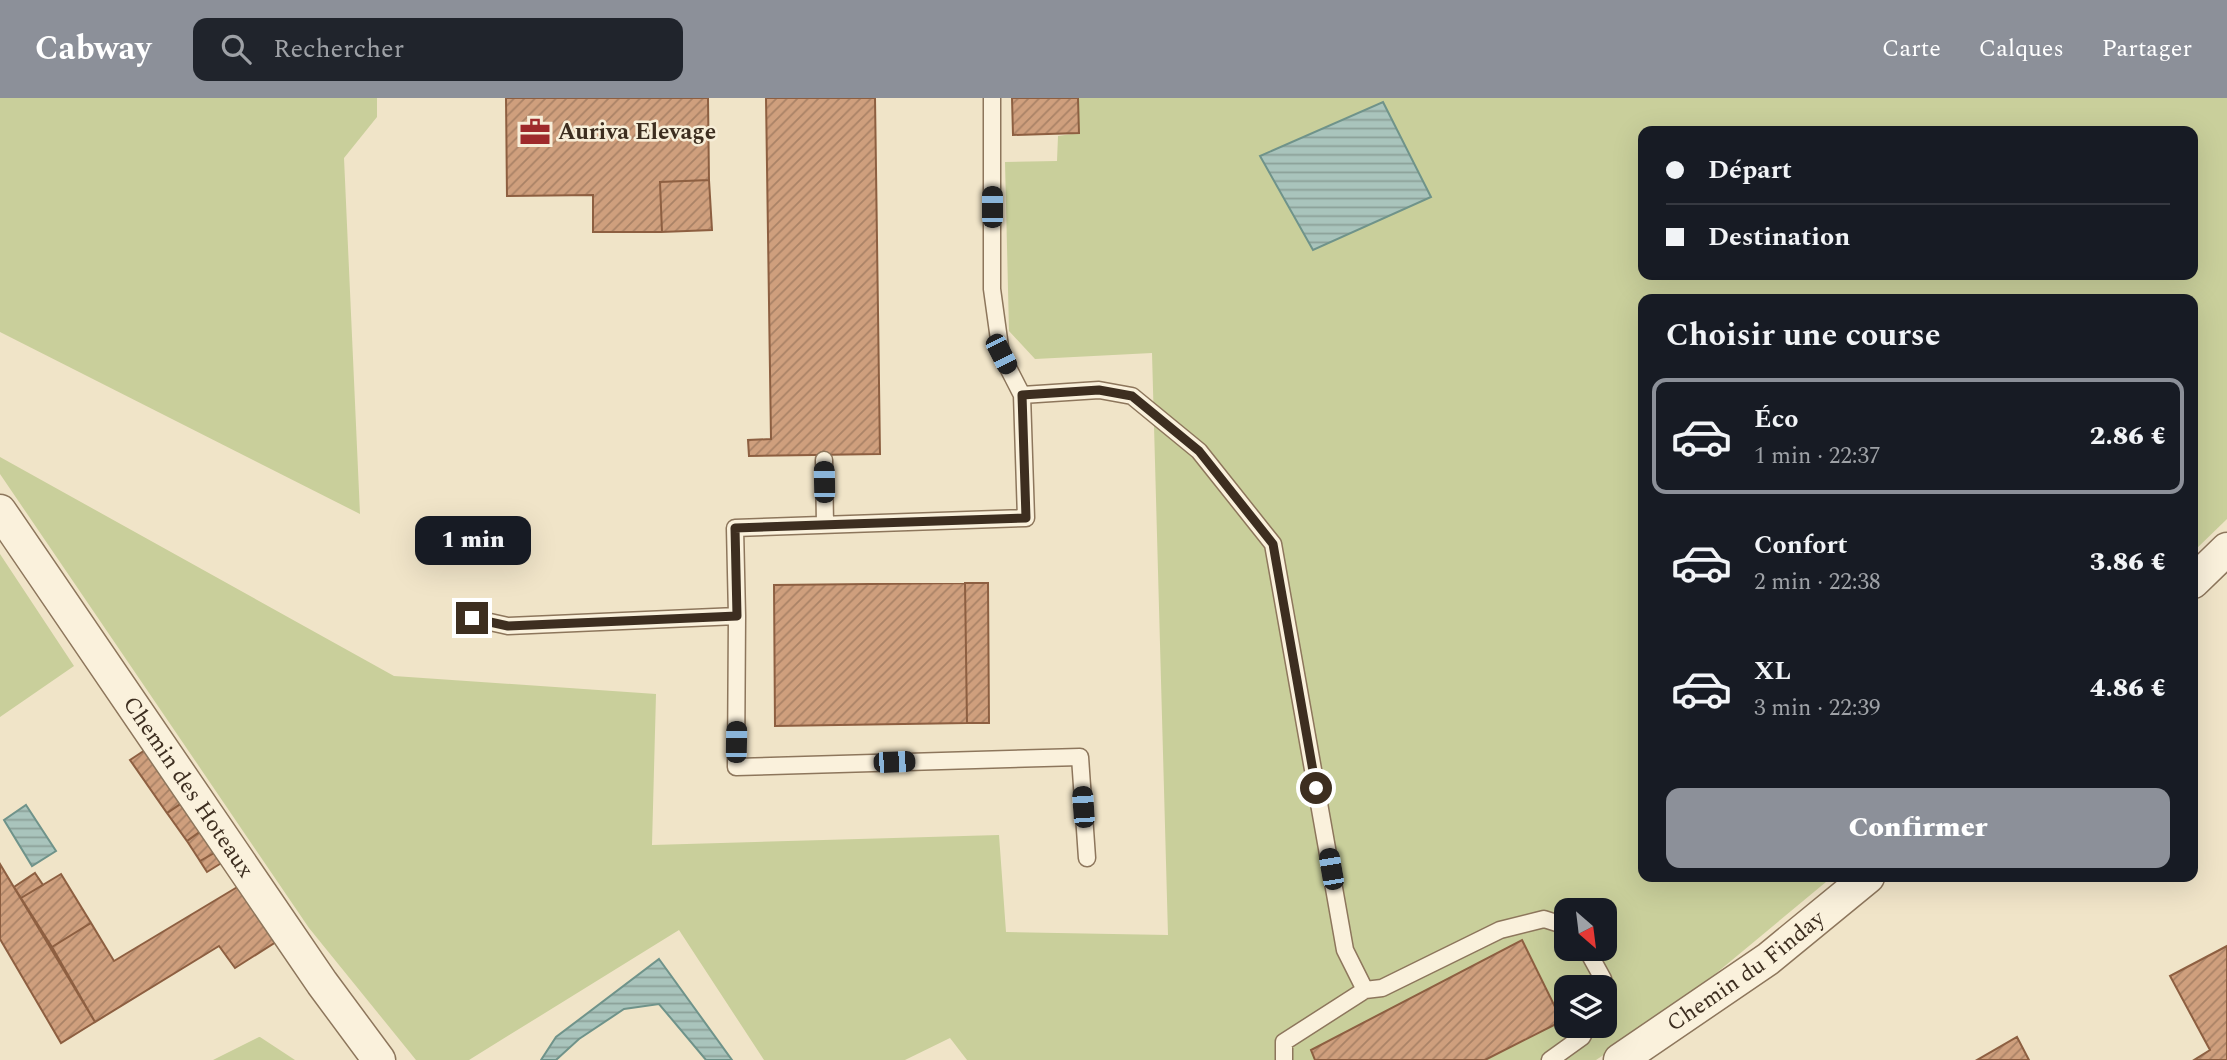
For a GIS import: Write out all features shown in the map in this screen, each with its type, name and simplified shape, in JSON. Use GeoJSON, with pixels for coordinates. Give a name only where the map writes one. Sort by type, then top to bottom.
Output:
{"type":"FeatureCollection","features":[{"type":"Feature","properties":{"kind":"street","name":"Chemin des Hoteaux"},"geometry":{"type":"LineString","coordinates":[[0,511],[322,983],[379,1060]]}},
{"type":"Feature","properties":{"kind":"street"},"geometry":{"type":"LineString","coordinates":[[2198,577],[2227,548]]}},
{"type":"Feature","properties":{"kind":"street","name":"Chemin du Finday"},"geometry":{"type":"LineString","coordinates":[[1620,1060],[1768,959],[1862,882]]}},
{"type":"Feature","properties":{"kind":"lane"},"geometry":{"type":"LineString","coordinates":[[992,98],[992,289],[1001,354],[1022,395],[1026,518],[735,528],[736,767],[1080,757],[1087,858]]}},
{"type":"Feature","properties":{"kind":"lane"},"geometry":{"type":"LineString","coordinates":[[1022,395],[1099,390],[1132,396],[1199,451],[1273,544],[1345,950],[1365,990]]}},
{"type":"Feature","properties":{"kind":"lane"},"geometry":{"type":"LineString","coordinates":[[824,460],[825,525]]}},
{"type":"Feature","properties":{"kind":"lane"},"geometry":{"type":"LineString","coordinates":[[472,618],[508,626],[737,616]]}},
{"type":"Feature","properties":{"kind":"lane"},"geometry":{"type":"LineString","coordinates":[[1284,1060],[1284,1042],[1365,990],[1382,988],[1500,929],[1544,919],[1554,922]]}},
{"type":"Feature","properties":{"kind":"lane"},"geometry":{"type":"LineString","coordinates":[[1550,1060],[1581,1038]]}},
{"type":"Feature","properties":{"kind":"green space"},"geometry":{"type":"Polygon","coordinates":[[[0,98],[377,98],[377,117],[344,158],[360,514],[0,332],[0,98]]]}},
{"type":"Feature","properties":{"kind":"green space"},"geometry":{"type":"Polygon","coordinates":[[[1078,98],[2227,98],[2227,519],[2198,547],[2198,294],[1638,294],[1638,882],[1826,882],[1673,1009],[1596,1060],[967,1060],[950,1038],[905,1060],[764,1060],[679,930],[469,1060],[416,1060],[309,928],[0,474],[0,457],[394,676],[656,694],[652,845],[999,835],[1006,932],[1168,935],[1152,353],[1035,359],[1009,331],[1005,162],[1057,161],[1058,136],[1079,133],[1078,98]]]}},
{"type":"Feature","properties":{"kind":"green space"},"geometry":{"type":"Polygon","coordinates":[[[0,554],[74,666],[0,717],[0,554]]]}},
{"type":"Feature","properties":{"kind":"green space"},"geometry":{"type":"Polygon","coordinates":[[[259,1037],[295,1060],[213,1060],[259,1037]]]}},
{"type":"Feature","properties":{"kind":"water"},"geometry":{"type":"Polygon","coordinates":[[[1383,102],[1431,197],[1313,250],[1260,156],[1383,102]]]}},
{"type":"Feature","properties":{"kind":"water"},"geometry":{"type":"Polygon","coordinates":[[[26,805],[56,851],[32,866],[4,820],[26,805]]]}},
{"type":"Feature","properties":{"kind":"water"},"geometry":{"type":"Polygon","coordinates":[[[659,959],[732,1060],[706,1060],[659,1004],[624,1009],[579,1039],[556,1060],[541,1060],[556,1037],[659,959]]]}},
{"type":"Feature","properties":{"kind":"building"},"geometry":{"type":"Polygon","coordinates":[[[506,98],[708,98],[709,180],[660,182],[662,232],[593,232],[593,195],[507,196],[506,98]]]}},
{"type":"Feature","properties":{"kind":"building"},"geometry":{"type":"Polygon","coordinates":[[[766,98],[875,98],[880,454],[749,456],[748,440],[771,439],[766,98]]]}},
{"type":"Feature","properties":{"kind":"building"},"geometry":{"type":"Polygon","coordinates":[[[1012,98],[1078,98],[1079,133],[1013,135],[1012,98]]]}},
{"type":"Feature","properties":{"kind":"building"},"geometry":{"type":"Polygon","coordinates":[[[709,180],[712,230],[662,232],[660,182],[709,180]]]}},
{"type":"Feature","properties":{"kind":"building"},"geometry":{"type":"Polygon","coordinates":[[[965,583],[967,723],[775,726],[774,585],[965,583]]]}},
{"type":"Feature","properties":{"kind":"building"},"geometry":{"type":"Polygon","coordinates":[[[965,583],[988,583],[989,723],[967,723],[965,583]]]}},
{"type":"Feature","properties":{"kind":"building"},"geometry":{"type":"Polygon","coordinates":[[[145,750],[182,803],[167,813],[130,760],[145,750]]]}},
{"type":"Feature","properties":{"kind":"building"},"geometry":{"type":"Polygon","coordinates":[[[182,803],[201,831],[187,841],[167,813],[182,803]]]}},
{"type":"Feature","properties":{"kind":"building"},"geometry":{"type":"Polygon","coordinates":[[[201,831],[216,852],[200,861],[187,841],[201,831]]]}},
{"type":"Feature","properties":{"kind":"building"},"geometry":{"type":"Polygon","coordinates":[[[216,852],[223,862],[207,872],[200,861],[216,852]]]}},
{"type":"Feature","properties":{"kind":"building"},"geometry":{"type":"Polygon","coordinates":[[[0,864],[95,1022],[61,1043],[0,939],[0,864]]]}},
{"type":"Feature","properties":{"kind":"building"},"geometry":{"type":"Polygon","coordinates":[[[35,873],[43,885],[21,898],[14,887],[35,873]]]}},
{"type":"Feature","properties":{"kind":"building"},"geometry":{"type":"Polygon","coordinates":[[[61,874],[91,923],[52,947],[21,898],[61,874]]]}},
{"type":"Feature","properties":{"kind":"building"},"geometry":{"type":"Polygon","coordinates":[[[239,886],[276,942],[235,968],[219,946],[95,1022],[52,947],[91,923],[114,961],[239,886]]]}},
{"type":"Feature","properties":{"kind":"building"},"geometry":{"type":"Polygon","coordinates":[[[1522,940],[1554,1005],[1554,1025],[1485,1060],[1315,1060],[1311,1050],[1522,940]]]}},
{"type":"Feature","properties":{"kind":"building"},"geometry":{"type":"Polygon","coordinates":[[[2227,946],[2227,1060],[2194,1060],[2210,1050],[2170,976],[2227,946]]]}},
{"type":"Feature","properties":{"kind":"building"},"geometry":{"type":"Polygon","coordinates":[[[2017,1037],[2029,1060],[1977,1060],[2017,1037]]]}},
{"type":"Feature","properties":{"kind":"place","name":"Auriva Elevage"},"geometry":{"type":"Point","coordinates":[535,132]}},
{"type":"Feature","properties":{"kind":"route"},"geometry":{"type":"LineString","coordinates":[[472,618],[508,626],[737,616],[735,528],[1026,518],[1022,395],[1099,390],[1132,396],[1199,451],[1273,544],[1316,788]]}}]}
